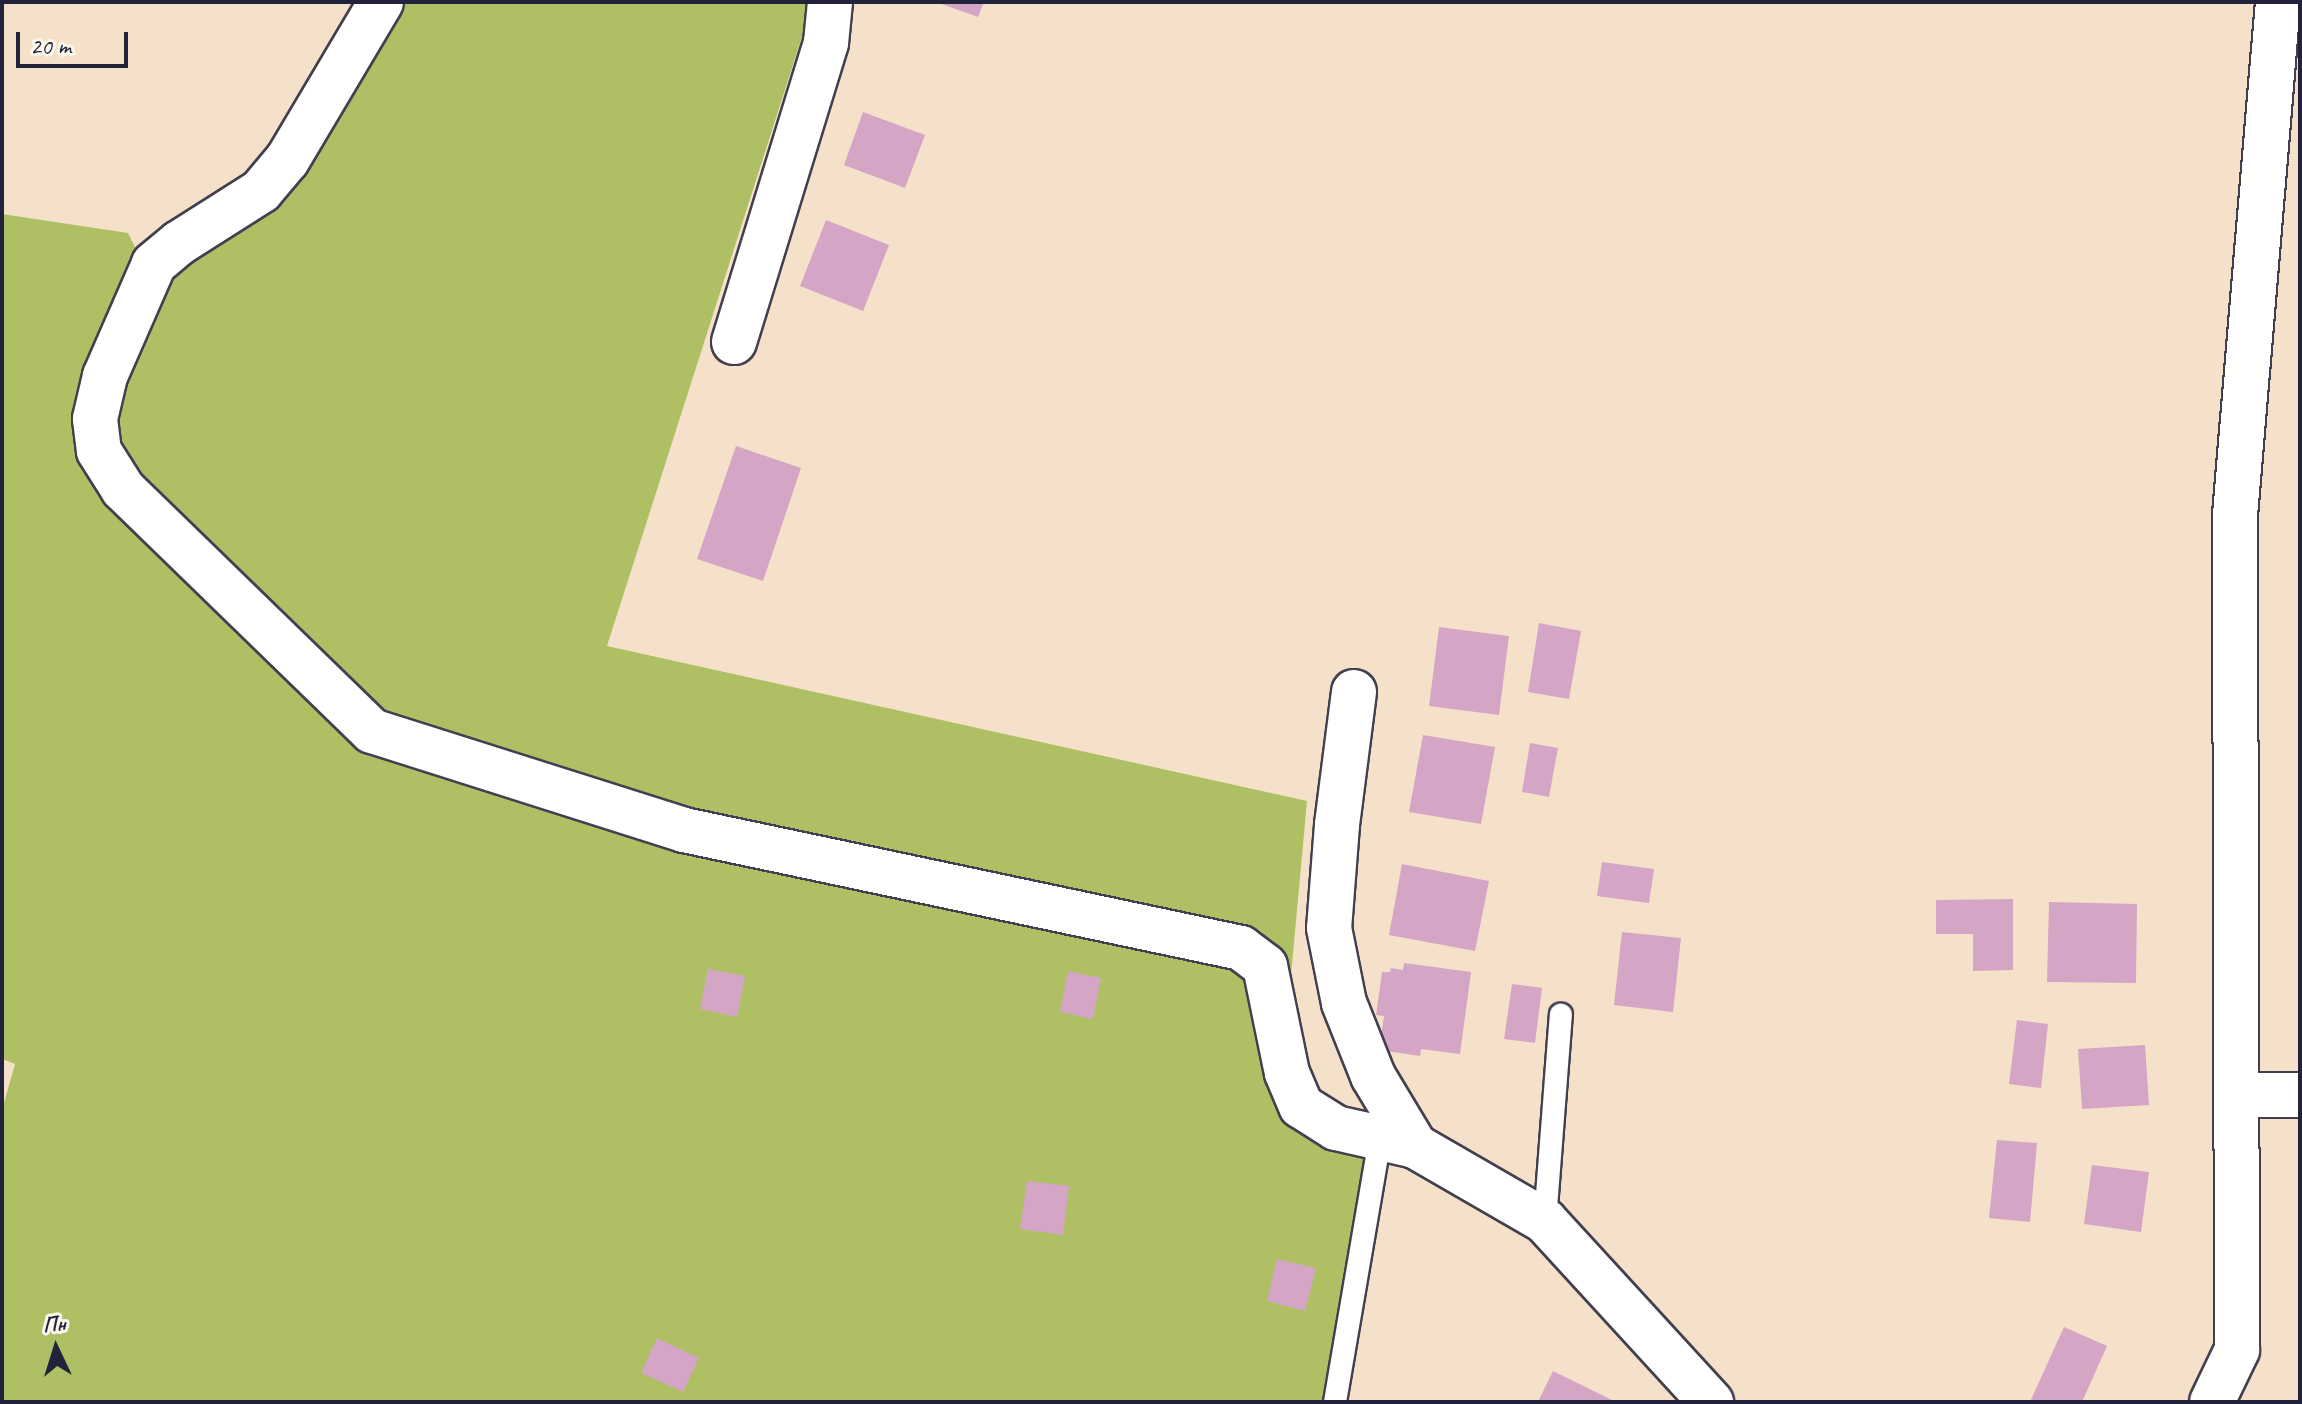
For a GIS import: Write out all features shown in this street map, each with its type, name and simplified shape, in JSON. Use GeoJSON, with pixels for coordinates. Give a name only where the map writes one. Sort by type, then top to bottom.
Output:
{"type":"FeatureCollection","features":[{"type":"Feature","properties":{"kind":"street"},"geometry":{"type":"LineString","coordinates":[[381,2],[287,160],[261,191],[179,243],[154,264],[105,376],[95,419],[99,451],[123,489],[372,731],[684,830],[1241,948],[1265,966],[1287,1073],[1301,1106],[1336,1128],[1397,1142],[1545,1221],[1711,1402]]}},
{"type":"Feature","properties":{"kind":"street"},"geometry":{"type":"LineString","coordinates":[[734,342],[826,43],[830,2]]}},
{"type":"Feature","properties":{"kind":"street"},"geometry":{"type":"LineString","coordinates":[[2212,1402],[2237,1350],[2235,515],[2278,2]]}},
{"type":"Feature","properties":{"kind":"street"},"geometry":{"type":"LineString","coordinates":[[1354,692],[1337,825],[1329,928],[1344,1003],[1397,1142]]}},
{"type":"Feature","properties":{"kind":"street"},"geometry":{"type":"LineString","coordinates":[[2237,1095],[2300,1095]]}},
{"type":"Feature","properties":{"kind":"lane"},"geometry":{"type":"LineString","coordinates":[[1545,1221],[1561,1015]]}},
{"type":"Feature","properties":{"kind":"lane"},"geometry":{"type":"LineString","coordinates":[[1335,1402],[1397,1142]]}},
{"type":"Feature","properties":{"kind":"green space"},"geometry":{"type":"Polygon","coordinates":[[[401,2],[813,2],[607,646],[1307,801],[1287,1019],[1321,1102],[1392,1131],[1336,1402],[2,1402],[2,1110],[15,1064],[2,1059],[2,214],[128,233],[141,259],[248,209],[401,2]]]}},
{"type":"Feature","properties":{"kind":"building"},"geometry":{"type":"Polygon","coordinates":[[[936,2],[984,2],[978,17],[936,2]]]}},
{"type":"Feature","properties":{"kind":"building"},"geometry":{"type":"Polygon","coordinates":[[[863,112],[925,135],[905,188],[844,165],[863,112]]]}},
{"type":"Feature","properties":{"kind":"building"},"geometry":{"type":"Polygon","coordinates":[[[826,220],[889,245],[863,311],[800,286],[826,220]]]}},
{"type":"Feature","properties":{"kind":"building"},"geometry":{"type":"Polygon","coordinates":[[[736,446],[801,468],[763,581],[697,559],[736,446]]]}},
{"type":"Feature","properties":{"kind":"building"},"geometry":{"type":"Polygon","coordinates":[[[1539,623],[1581,631],[1569,699],[1528,692],[1539,623]]]}},
{"type":"Feature","properties":{"kind":"building"},"geometry":{"type":"Polygon","coordinates":[[[1439,627],[1509,636],[1499,715],[1429,706],[1439,627]]]}},
{"type":"Feature","properties":{"kind":"building"},"geometry":{"type":"Polygon","coordinates":[[[1423,735],[1495,747],[1481,824],[1409,812],[1423,735]]]}},
{"type":"Feature","properties":{"kind":"building"},"geometry":{"type":"Polygon","coordinates":[[[1530,743],[1558,748],[1549,797],[1522,792],[1530,743]]]}},
{"type":"Feature","properties":{"kind":"building"},"geometry":{"type":"Polygon","coordinates":[[[1602,862],[1654,869],[1649,903],[1597,896],[1602,862]]]}},
{"type":"Feature","properties":{"kind":"building"},"geometry":{"type":"Polygon","coordinates":[[[1402,864],[1489,881],[1475,951],[1389,935],[1402,864]]]}},
{"type":"Feature","properties":{"kind":"building"},"geometry":{"type":"Polygon","coordinates":[[[2013,899],[2013,970],[1973,971],[1973,934],[1936,934],[1936,900],[2013,899]]]}},
{"type":"Feature","properties":{"kind":"building"},"geometry":{"type":"Polygon","coordinates":[[[2049,902],[2137,904],[2136,983],[2047,982],[2049,902]]]}},
{"type":"Feature","properties":{"kind":"building"},"geometry":{"type":"Polygon","coordinates":[[[1622,932],[1681,938],[1673,1012],[1614,1005],[1622,932]]]}},
{"type":"Feature","properties":{"kind":"building"},"geometry":{"type":"Polygon","coordinates":[[[1404,963],[1471,972],[1460,1054],[1421,1049],[1420,1056],[1379,1050],[1384,1016],[1376,1015],[1382,972],[1390,972],[1391,968],[1403,970],[1404,963]]]}},
{"type":"Feature","properties":{"kind":"building"},"geometry":{"type":"Polygon","coordinates":[[[708,969],[745,976],[737,1017],[700,1009],[708,969]]]}},
{"type":"Feature","properties":{"kind":"building"},"geometry":{"type":"Polygon","coordinates":[[[1068,971],[1101,978],[1093,1019],[1060,1012],[1068,971]]]}},
{"type":"Feature","properties":{"kind":"building"},"geometry":{"type":"Polygon","coordinates":[[[1512,984],[1542,988],[1535,1043],[1504,1039],[1512,984]]]}},
{"type":"Feature","properties":{"kind":"building"},"geometry":{"type":"Polygon","coordinates":[[[2017,1020],[2048,1024],[2041,1088],[2009,1084],[2017,1020]]]}},
{"type":"Feature","properties":{"kind":"building"},"geometry":{"type":"Polygon","coordinates":[[[2145,1045],[2149,1105],[2082,1109],[2078,1049],[2145,1045]]]}},
{"type":"Feature","properties":{"kind":"building"},"geometry":{"type":"Polygon","coordinates":[[[1997,1140],[2037,1143],[2030,1222],[1989,1218],[1997,1140]]]}},
{"type":"Feature","properties":{"kind":"building"},"geometry":{"type":"Polygon","coordinates":[[[2092,1165],[2149,1172],[2141,1232],[2084,1224],[2092,1165]]]}},
{"type":"Feature","properties":{"kind":"building"},"geometry":{"type":"Polygon","coordinates":[[[1027,1181],[1069,1186],[1063,1235],[1020,1229],[1027,1181]]]}},
{"type":"Feature","properties":{"kind":"building"},"geometry":{"type":"Polygon","coordinates":[[[1277,1259],[1316,1268],[1305,1311],[1267,1301],[1277,1259]]]}},
{"type":"Feature","properties":{"kind":"building"},"geometry":{"type":"Polygon","coordinates":[[[2064,1327],[2107,1346],[2082,1402],[2030,1402],[2064,1327]]]}},
{"type":"Feature","properties":{"kind":"building"},"geometry":{"type":"Polygon","coordinates":[[[657,1338],[699,1358],[683,1392],[641,1373],[657,1338]]]}},
{"type":"Feature","properties":{"kind":"building"},"geometry":{"type":"Polygon","coordinates":[[[1553,1371],[1616,1402],[1538,1402],[1553,1371]]]}}]}
